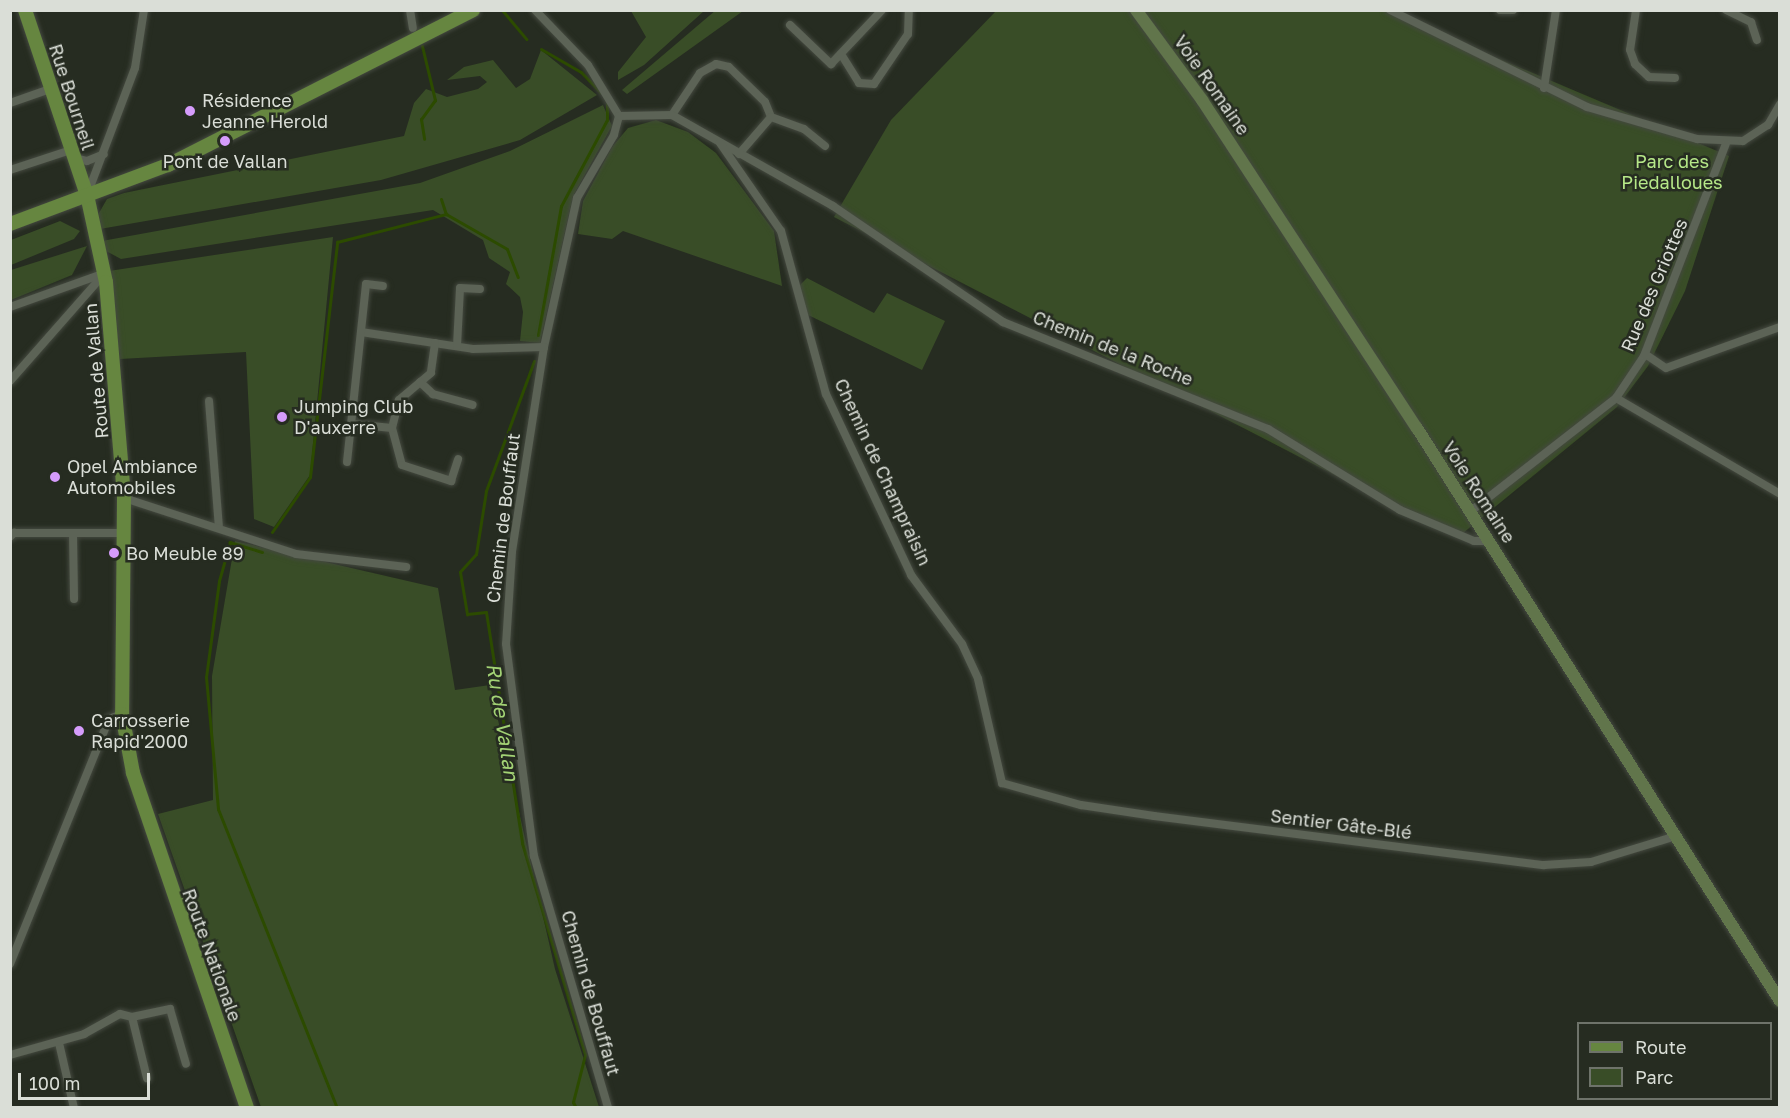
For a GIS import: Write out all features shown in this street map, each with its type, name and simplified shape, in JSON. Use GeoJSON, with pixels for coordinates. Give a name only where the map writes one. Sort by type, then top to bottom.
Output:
{"type":"FeatureCollection","features":[{"type":"Feature","properties":{"kind":"main road","name":"Rue Bourneil"},"geometry":{"type":"LineString","coordinates":[[25,10],[87,195],[91,216]]}},
{"type":"Feature","properties":{"kind":"main road"},"geometry":{"type":"LineString","coordinates":[[10,224],[168,165],[472,10]]}},
{"type":"Feature","properties":{"kind":"main road","name":"Voie Romaine"},"geometry":{"type":"LineString","coordinates":[[1136,10],[1214,117],[1471,511],[1779,1001]]}},
{"type":"Feature","properties":{"kind":"main road"},"geometry":{"type":"LineString","coordinates":[[91,216],[108,187]]}},
{"type":"Feature","properties":{"kind":"main road","name":"Route de Vallan"},"geometry":{"type":"LineString","coordinates":[[91,216],[106,277],[124,498],[122,714],[144,815]]}},
{"type":"Feature","properties":{"kind":"main road","name":"Route Nationale"},"geometry":{"type":"LineString","coordinates":[[144,815],[247,1107]]}},
{"type":"Feature","properties":{"kind":"street"},"geometry":{"type":"LineString","coordinates":[[87,195],[135,68],[144,10]]}},
{"type":"Feature","properties":{"kind":"street"},"geometry":{"type":"LineString","coordinates":[[410,10],[413,28]]}},
{"type":"Feature","properties":{"kind":"street"},"geometry":{"type":"LineString","coordinates":[[535,10],[588,65],[619,116],[672,115],[700,73],[722,64],[765,102],[771,117],[804,129],[825,146]]}},
{"type":"Feature","properties":{"kind":"street"},"geometry":{"type":"LineString","coordinates":[[790,25],[831,64],[882,10]]}},
{"type":"Feature","properties":{"kind":"street"},"geometry":{"type":"LineString","coordinates":[[841,54],[859,82],[874,84],[908,34],[909,10]]}},
{"type":"Feature","properties":{"kind":"street"},"geometry":{"type":"LineString","coordinates":[[1390,10],[1544,88],[1587,107],[1726,143],[1756,135],[1779,104]]}},
{"type":"Feature","properties":{"kind":"street"},"geometry":{"type":"LineString","coordinates":[[1500,10],[1513,10]]}},
{"type":"Feature","properties":{"kind":"street"},"geometry":{"type":"LineString","coordinates":[[1544,88],[1556,10]]}},
{"type":"Feature","properties":{"kind":"street"},"geometry":{"type":"LineString","coordinates":[[1636,10],[1630,50],[1635,64],[1649,77],[1675,78]]}},
{"type":"Feature","properties":{"kind":"street"},"geometry":{"type":"LineString","coordinates":[[1726,10],[1751,22],[1758,40]]}},
{"type":"Feature","properties":{"kind":"street"},"geometry":{"type":"LineString","coordinates":[[10,103],[50,89]]}},
{"type":"Feature","properties":{"kind":"street","name":"Chemin de la Roche"},"geometry":{"type":"LineString","coordinates":[[672,115],[839,210],[1003,322],[1268,429],[1400,510],[1474,541],[1490,541]]}},
{"type":"Feature","properties":{"kind":"street","name":"Chemin de Bouffaut"},"geometry":{"type":"LineString","coordinates":[[608,1107],[534,856],[507,674],[512,552],[537,347],[577,198],[614,135],[619,116]]}},
{"type":"Feature","properties":{"kind":"street"},"geometry":{"type":"LineString","coordinates":[[739,154],[771,117]]}},
{"type":"Feature","properties":{"kind":"street","name":"Chemin de Champraisin"},"geometry":{"type":"LineString","coordinates":[[720,143],[781,231],[826,394],[911,575],[962,644],[978,679],[1002,783]]}},
{"type":"Feature","properties":{"kind":"street","name":"Rue des Griottes"},"geometry":{"type":"LineString","coordinates":[[1471,511],[1616,398],[1645,354],[1726,143]]}},
{"type":"Feature","properties":{"kind":"street"},"geometry":{"type":"LineString","coordinates":[[10,170],[72,154],[104,154]]}},
{"type":"Feature","properties":{"kind":"street"},"geometry":{"type":"LineString","coordinates":[[10,307],[106,277]]}},
{"type":"Feature","properties":{"kind":"street"},"geometry":{"type":"LineString","coordinates":[[10,381],[106,277]]}},
{"type":"Feature","properties":{"kind":"street"},"geometry":{"type":"LineString","coordinates":[[347,462],[366,284],[383,286]]}},
{"type":"Feature","properties":{"kind":"street"},"geometry":{"type":"LineString","coordinates":[[457,346],[460,288],[480,290]]}},
{"type":"Feature","properties":{"kind":"street"},"geometry":{"type":"LineString","coordinates":[[1645,354],[1666,368],[1779,327]]}},
{"type":"Feature","properties":{"kind":"street"},"geometry":{"type":"LineString","coordinates":[[361,332],[457,346],[537,347]]}},
{"type":"Feature","properties":{"kind":"street"},"geometry":{"type":"LineString","coordinates":[[435,342],[431,373],[399,400],[392,428],[402,465],[451,481],[458,459]]}},
{"type":"Feature","properties":{"kind":"street"},"geometry":{"type":"LineString","coordinates":[[420,382],[434,394],[473,405]]}},
{"type":"Feature","properties":{"kind":"street"},"geometry":{"type":"LineString","coordinates":[[1616,398],[1779,494]]}},
{"type":"Feature","properties":{"kind":"street"},"geometry":{"type":"LineString","coordinates":[[209,401],[219,527]]}},
{"type":"Feature","properties":{"kind":"street"},"geometry":{"type":"LineString","coordinates":[[352,424],[392,428]]}},
{"type":"Feature","properties":{"kind":"street"},"geometry":{"type":"LineString","coordinates":[[124,498],[219,527],[296,554],[406,567]]}},
{"type":"Feature","properties":{"kind":"street"},"geometry":{"type":"LineString","coordinates":[[10,537],[14,532],[125,533]]}},
{"type":"Feature","properties":{"kind":"street"},"geometry":{"type":"LineString","coordinates":[[73,533],[74,599]]}},
{"type":"Feature","properties":{"kind":"street"},"geometry":{"type":"LineString","coordinates":[[10,964],[109,719],[122,714]]}},
{"type":"Feature","properties":{"kind":"street","name":"Sentier Gâte-Blé"},"geometry":{"type":"LineString","coordinates":[[1002,783],[1143,815],[1544,865],[1591,862],[1676,836]]}},
{"type":"Feature","properties":{"kind":"street"},"geometry":{"type":"LineString","coordinates":[[10,1055],[58,1043],[120,1014],[132,1017],[170,1009],[186,1064]]}},
{"type":"Feature","properties":{"kind":"street"},"geometry":{"type":"LineString","coordinates":[[132,1017],[147,1078]]}},
{"type":"Feature","properties":{"kind":"street"},"geometry":{"type":"LineString","coordinates":[[58,1043],[75,1107]]}},
{"type":"Feature","properties":{"kind":"green space"},"geometry":{"type":"Polygon","coordinates":[[[716,10],[743,11],[627,94],[622,90],[716,10]]]}},
{"type":"Feature","properties":{"kind":"green space"},"geometry":{"type":"Polygon","coordinates":[[[631,11],[704,11],[644,65],[618,80],[618,72],[646,37],[631,11]]]}},
{"type":"Feature","properties":{"kind":"green space","name":"Parc des Piedalloues"},"geometry":{"type":"Polygon","coordinates":[[[996,11],[1386,11],[1729,156],[1685,291],[1648,366],[1617,407],[1457,538],[834,217],[891,120],[996,11]]]}},
{"type":"Feature","properties":{"kind":"green space"},"geometry":{"type":"Polygon","coordinates":[[[541,50],[597,95],[520,140],[381,180],[100,229],[99,213],[107,199],[124,193],[404,136],[414,103],[426,89],[447,97],[478,89],[487,82],[480,76],[447,80],[464,67],[493,60],[516,88],[530,79],[541,50]]]}},
{"type":"Feature","properties":{"kind":"green space"},"geometry":{"type":"Polygon","coordinates":[[[603,105],[612,126],[573,196],[540,343],[520,341],[523,312],[520,297],[506,284],[510,272],[489,258],[483,240],[433,210],[121,259],[106,251],[102,241],[420,183],[510,151],[603,105]]]}},
{"type":"Feature","properties":{"kind":"green space"},"geometry":{"type":"Polygon","coordinates":[[[656,120],[688,132],[716,153],[774,231],[782,286],[623,231],[612,239],[578,234],[583,201],[612,147],[628,128],[656,120]]]}},
{"type":"Feature","properties":{"kind":"green space"},"geometry":{"type":"Polygon","coordinates":[[[60,221],[80,231],[74,239],[11,265],[11,240],[60,221]]]}},
{"type":"Feature","properties":{"kind":"green space","name":"Jumping Club D'auxerre"},"geometry":{"type":"Polygon","coordinates":[[[333,237],[310,475],[274,527],[254,519],[246,352],[120,359],[109,271],[333,237]]]}},
{"type":"Feature","properties":{"kind":"green space"},"geometry":{"type":"Polygon","coordinates":[[[87,246],[72,275],[11,300],[11,270],[87,246]]]}},
{"type":"Feature","properties":{"kind":"green space"},"geometry":{"type":"Polygon","coordinates":[[[807,278],[874,313],[887,293],[945,321],[922,370],[806,314],[799,286],[807,278]]]}},
{"type":"Feature","properties":{"kind":"green space"},"geometry":{"type":"Polygon","coordinates":[[[235,541],[438,588],[455,690],[490,685],[555,969],[599,1107],[261,1107],[158,814],[213,800],[212,676],[235,541]]]}},
{"type":"Feature","properties":{"kind":"waterway","name":"Ru de Vallan"},"geometry":{"type":"LineString","coordinates":[[502,10],[526,39]]}},
{"type":"Feature","properties":{"kind":"waterway"},"geometry":{"type":"LineString","coordinates":[[422,46],[435,100],[421,119],[424,139]]}},
{"type":"Feature","properties":{"kind":"waterway","name":"Ru de Vallan"},"geometry":{"type":"LineString","coordinates":[[541,49],[581,72],[600,92]]}},
{"type":"Feature","properties":{"kind":"waterway","name":"Ru de Vallan"},"geometry":{"type":"LineString","coordinates":[[538,335],[561,206],[607,120],[607,102]]}},
{"type":"Feature","properties":{"kind":"waterway"},"geometry":{"type":"LineString","coordinates":[[441,199],[446,214],[507,249],[518,277]]}},
{"type":"Feature","properties":{"kind":"waterway"},"geometry":{"type":"LineString","coordinates":[[272,532],[310,477],[337,242],[446,214]]}},
{"type":"Feature","properties":{"kind":"waterway","name":"Ru de Vallan"},"geometry":{"type":"LineString","coordinates":[[534,361],[486,491],[476,554],[460,572],[467,614],[486,612],[522,843],[585,1055],[573,1102],[576,1108]]}},
{"type":"Feature","properties":{"kind":"waterway"},"geometry":{"type":"LineString","coordinates":[[262,552],[230,542],[219,581],[206,677],[218,809],[337,1108]]}},
{"type":"Feature","properties":{"kind":"place","name":"Résidence Jeanne Herold"},"geometry":{"type":"Point","coordinates":[190,111]}},
{"type":"Feature","properties":{"kind":"place","name":"Pont de Vallan"},"geometry":{"type":"Point","coordinates":[225,141]}},
{"type":"Feature","properties":{"kind":"place","name":"Jumping Club D'auxerre"},"geometry":{"type":"Point","coordinates":[282,417]}},
{"type":"Feature","properties":{"kind":"place","name":"Opel Ambiance Automobiles"},"geometry":{"type":"Point","coordinates":[55,477]}},
{"type":"Feature","properties":{"kind":"place","name":"Bo Meuble 89"},"geometry":{"type":"Point","coordinates":[114,553]}},
{"type":"Feature","properties":{"kind":"place","name":"Carrosserie Rapid'2000"},"geometry":{"type":"Point","coordinates":[79,731]}}]}
